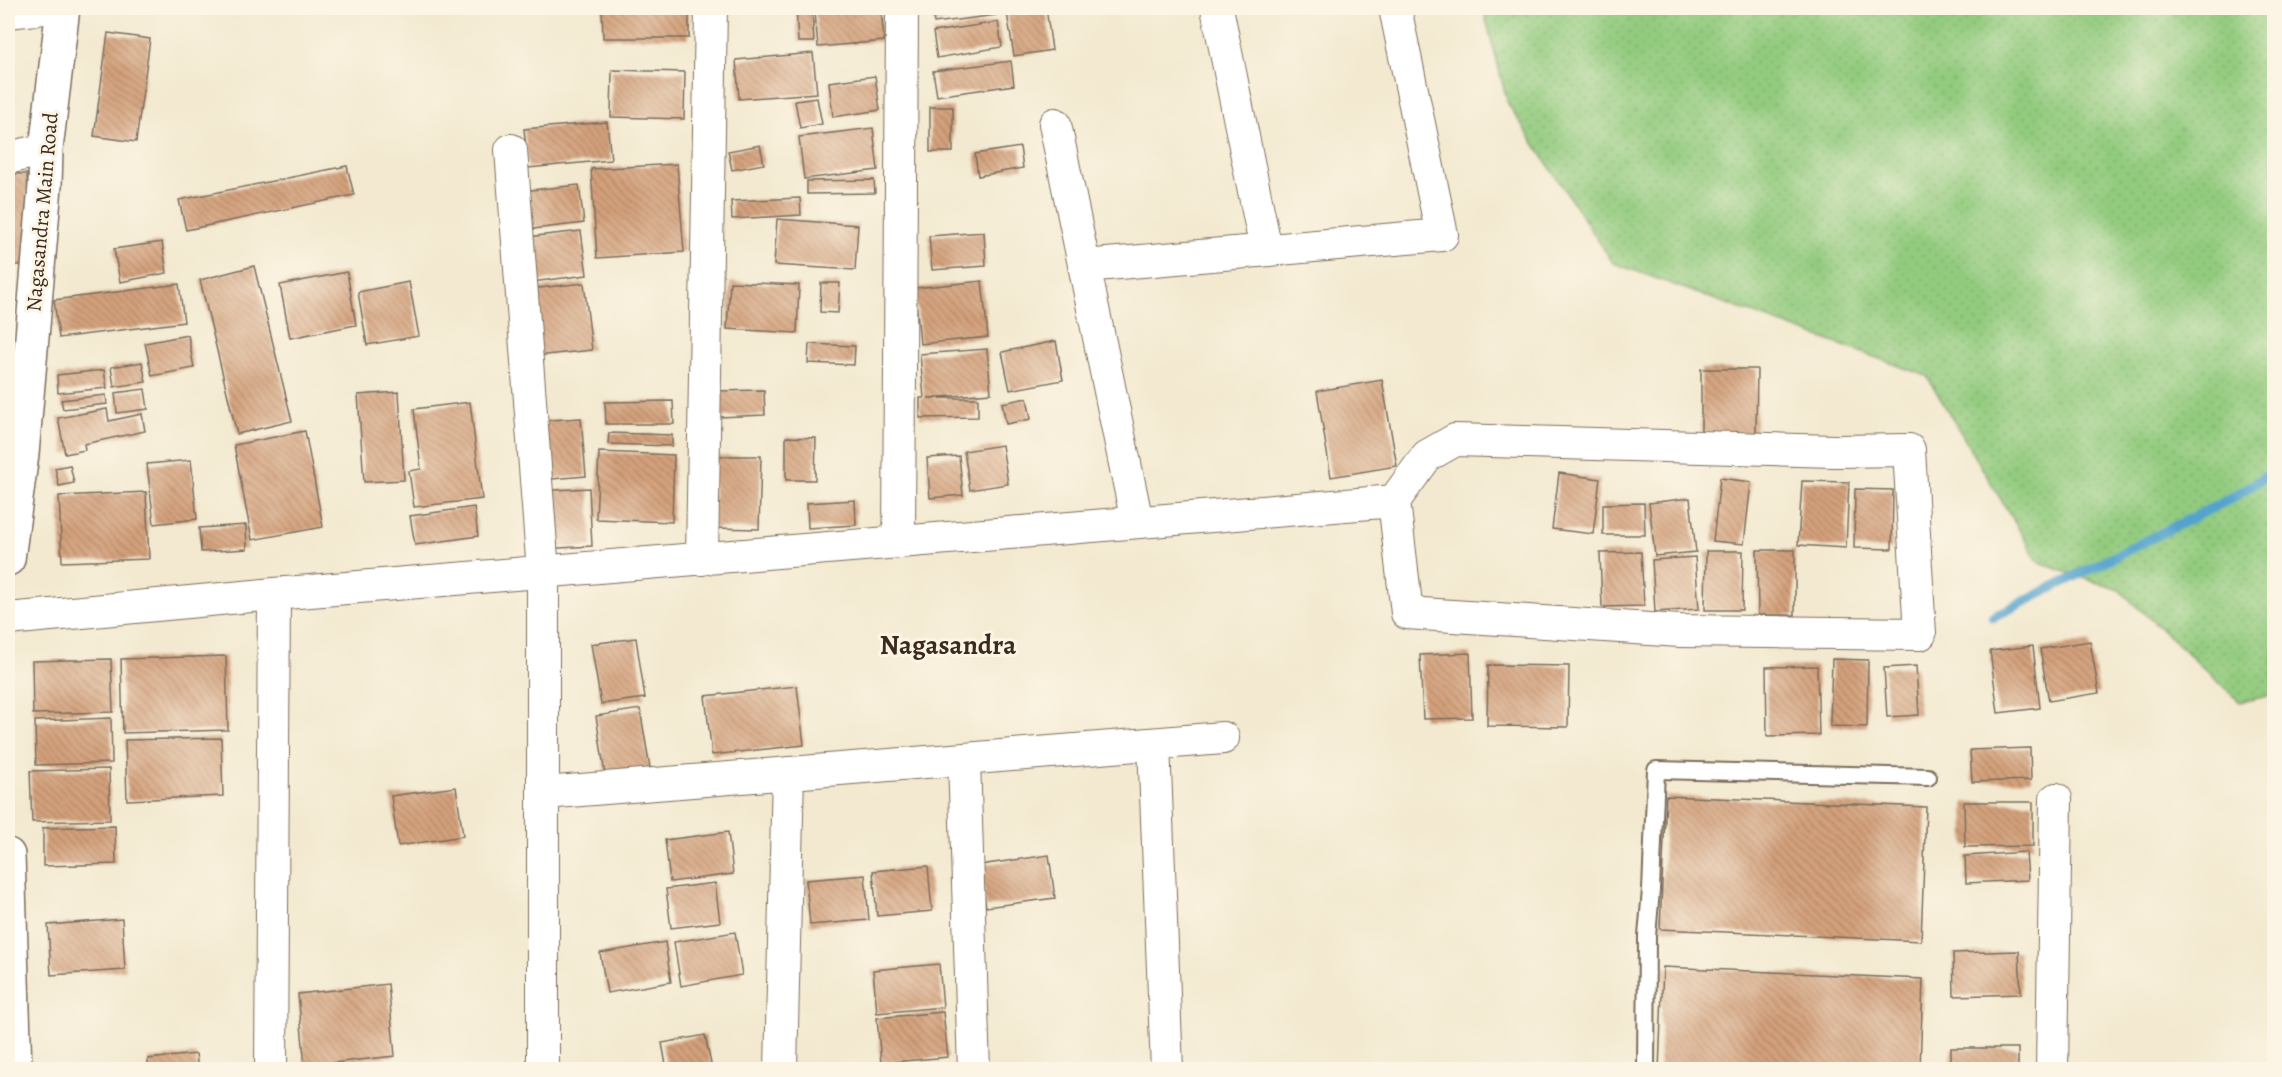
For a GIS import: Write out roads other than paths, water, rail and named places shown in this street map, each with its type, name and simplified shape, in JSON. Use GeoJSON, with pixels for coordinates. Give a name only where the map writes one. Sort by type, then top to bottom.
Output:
{"type":"FeatureCollection","features":[{"type":"Feature","properties":{"kind":"street"},"geometry":{"type":"LineString","coordinates":[[8,12],[44,8]]}},
{"type":"Feature","properties":{"kind":"street","name":"Nagasandra Main Road"},"geometry":{"type":"LineString","coordinates":[[8,559],[22,454],[45,186],[46,148],[63,8]]}},
{"type":"Feature","properties":{"kind":"street"},"geometry":{"type":"LineString","coordinates":[[702,559],[711,8]]}},
{"type":"Feature","properties":{"kind":"street"},"geometry":{"type":"LineString","coordinates":[[899,542],[903,8]]}},
{"type":"Feature","properties":{"kind":"street"},"geometry":{"type":"LineString","coordinates":[[1217,8],[1266,250]]}},
{"type":"Feature","properties":{"kind":"street"},"geometry":{"type":"LineString","coordinates":[[1084,266],[1442,235],[1395,8]]}},
{"type":"Feature","properties":{"kind":"street"},"geometry":{"type":"LineString","coordinates":[[1055,124],[1137,522]]}},
{"type":"Feature","properties":{"kind":"street"},"geometry":{"type":"LineString","coordinates":[[8,158],[46,148]]}},
{"type":"Feature","properties":{"kind":"street"},"geometry":{"type":"LineString","coordinates":[[511,150],[543,572],[543,1070]]}},
{"type":"Feature","properties":{"kind":"street"},"geometry":{"type":"LineString","coordinates":[[8,619],[274,594],[1394,501],[1427,456],[1455,440],[1835,451],[1909,450],[1920,634],[1680,631],[1407,613],[1394,501]]}},
{"type":"Feature","properties":{"kind":"street"},"geometry":{"type":"LineString","coordinates":[[271,1070],[274,594]]}},
{"type":"Feature","properties":{"kind":"street"},"geometry":{"type":"LineString","coordinates":[[544,793],[1223,738]]}},
{"type":"Feature","properties":{"kind":"street"},"geometry":{"type":"LineString","coordinates":[[1154,744],[1167,1070]]}},
{"type":"Feature","properties":{"kind":"street"},"geometry":{"type":"LineString","coordinates":[[964,759],[975,1070]]}},
{"type":"Feature","properties":{"kind":"street"},"geometry":{"type":"LineString","coordinates":[[781,1070],[788,773]]}},
{"type":"Feature","properties":{"kind":"street"},"geometry":{"type":"LineString","coordinates":[[2052,1070],[2056,799]]}},
{"type":"Feature","properties":{"kind":"street"},"geometry":{"type":"LineString","coordinates":[[8,855],[15,1070]]}},
{"type":"Feature","properties":{"kind":"lane"},"geometry":{"type":"LineString","coordinates":[[1646,1070],[1647,936],[1656,770],[1928,777]]}},
{"type":"Feature","properties":{"kind":"waterway"},"geometry":{"type":"LineString","coordinates":[[1993,617],[2234,497],[2274,471]]}},
{"type":"Feature","properties":{"kind":"district","name":"Nagasandra"},"geometry":{"type":"Point","coordinates":[948,645]}}]}
